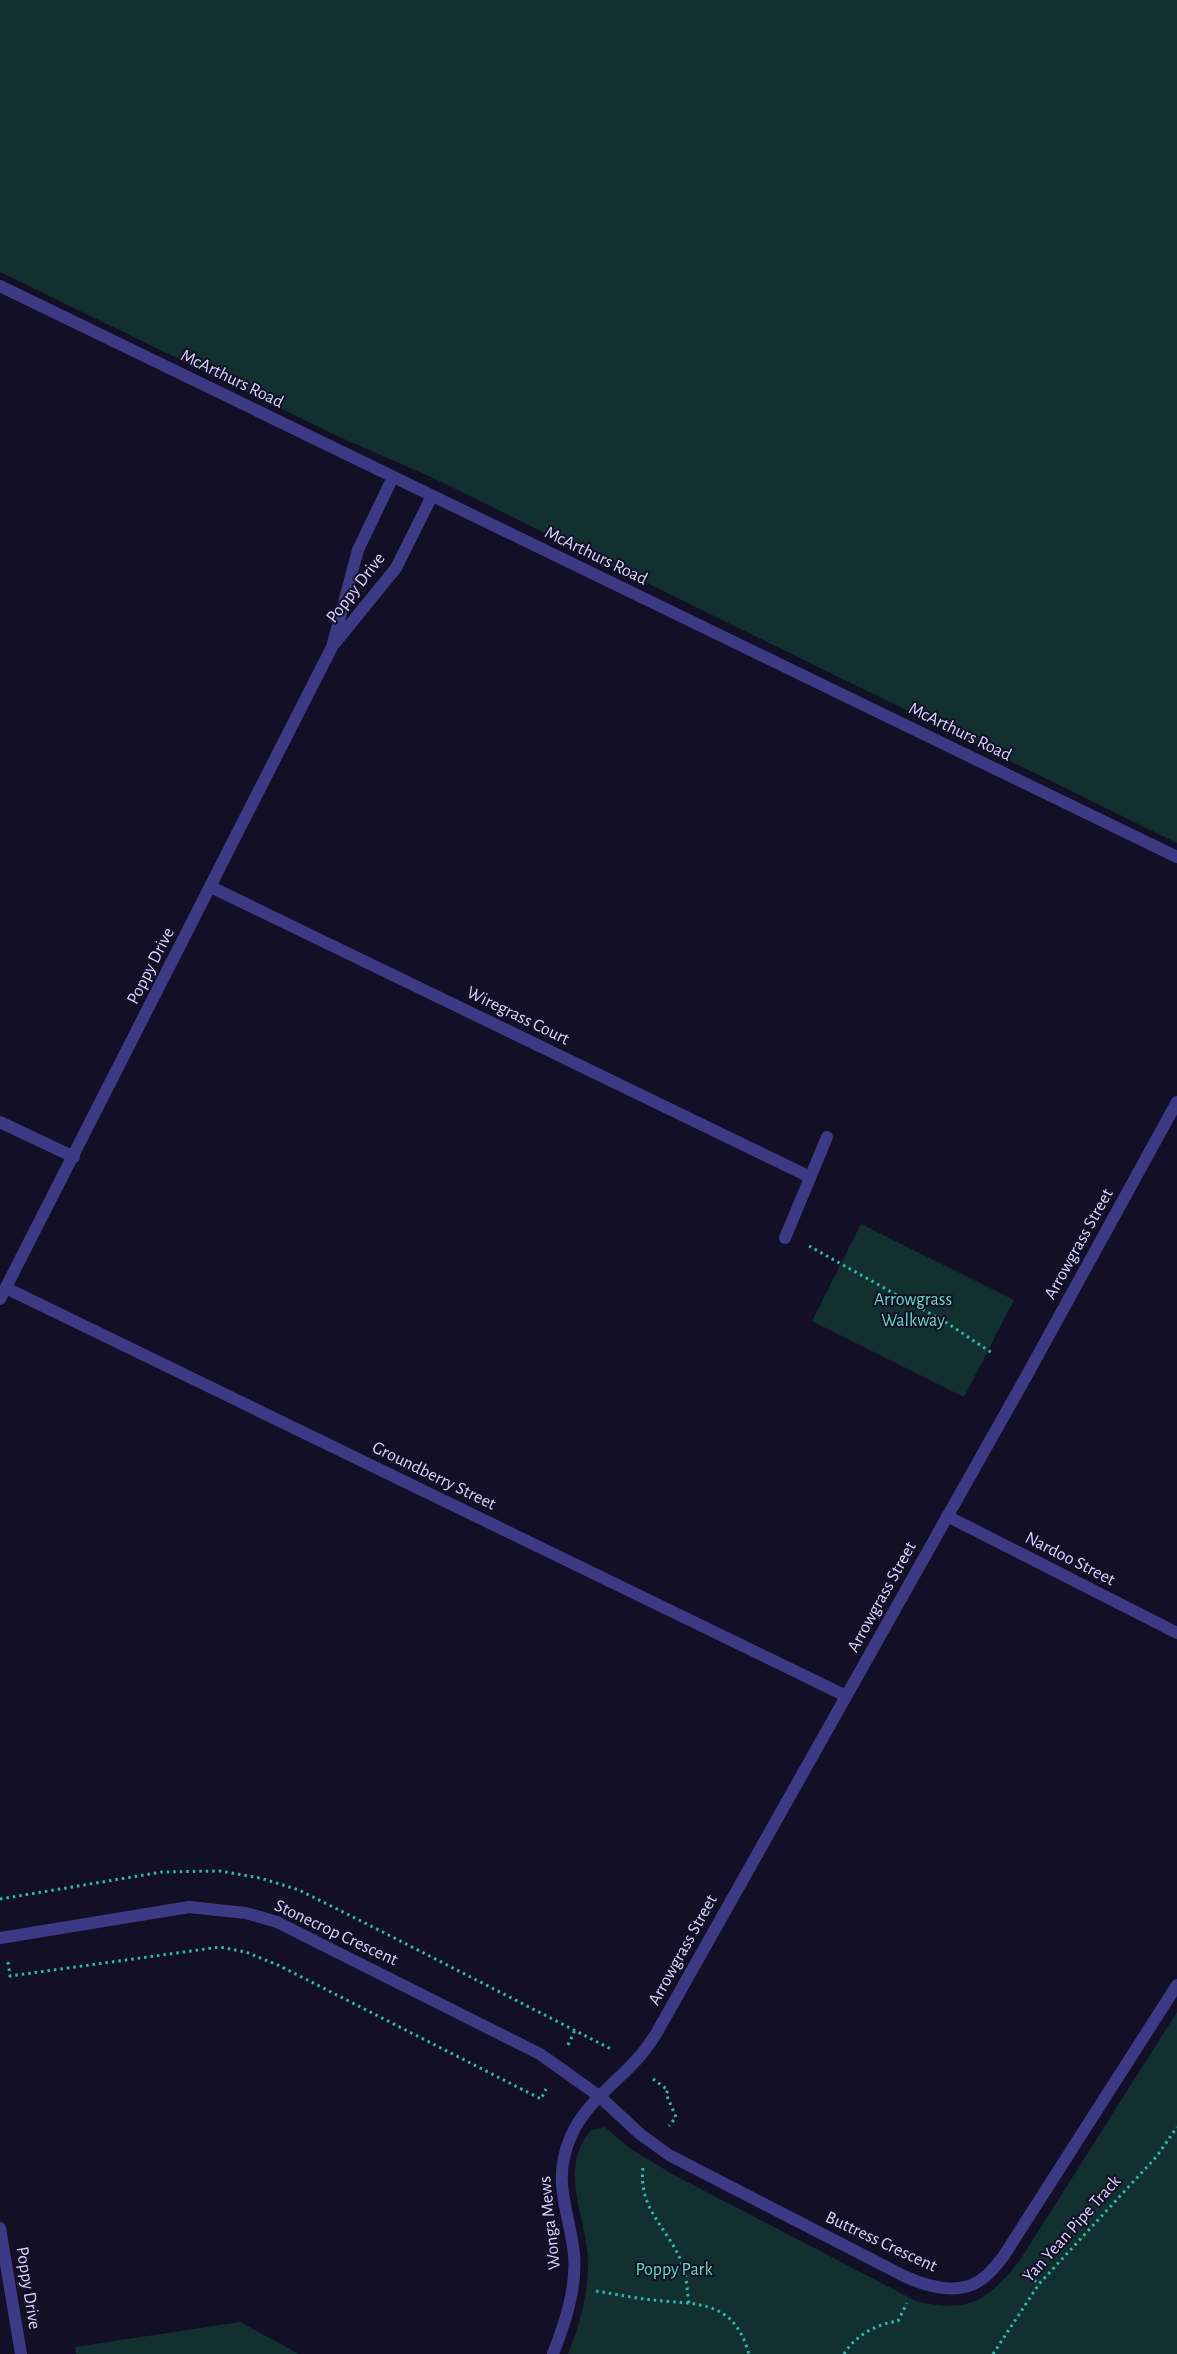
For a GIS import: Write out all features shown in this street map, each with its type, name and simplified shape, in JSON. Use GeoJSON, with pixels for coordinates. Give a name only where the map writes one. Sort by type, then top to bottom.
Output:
{"type":"FeatureCollection","features":[{"type":"Feature","properties":{"kind":"street","name":"McArthurs Road"},"geometry":{"type":"LineString","coordinates":[[0,286],[1177,857]]}},
{"type":"Feature","properties":{"kind":"street","name":"Poppy Drive"},"geometry":{"type":"LineString","coordinates":[[3,1294],[212,887],[332,647],[358,550],[393,477]]}},
{"type":"Feature","properties":{"kind":"street","name":"Poppy Drive"},"geometry":{"type":"LineString","coordinates":[[332,647],[396,568],[432,496]]}},
{"type":"Feature","properties":{"kind":"street","name":"Wiregrass Court"},"geometry":{"type":"LineString","coordinates":[[212,887],[810,1177]]}},
{"type":"Feature","properties":{"kind":"street","name":"Arrowgrass Street"},"geometry":{"type":"LineString","coordinates":[[599,2096],[640,2056],[656,2034],[1177,1102]]}},
{"type":"Feature","properties":{"kind":"street"},"geometry":{"type":"LineString","coordinates":[[0,1122],[74,1157]]}},
{"type":"Feature","properties":{"kind":"street"},"geometry":{"type":"LineString","coordinates":[[786,1236],[827,1137]]}},
{"type":"Feature","properties":{"kind":"street","name":"Groundberry Street"},"geometry":{"type":"LineString","coordinates":[[3,1294],[846,1696]]}},
{"type":"Feature","properties":{"kind":"street","name":"Nardoo Street"},"geometry":{"type":"LineString","coordinates":[[947,1516],[1177,1633]]}},
{"type":"Feature","properties":{"kind":"street","name":"Stonecrop Crescent"},"geometry":{"type":"LineString","coordinates":[[2,1938],[189,1908],[246,1912],[277,1922],[312,1938],[540,2054],[599,2096]]}},
{"type":"Feature","properties":{"kind":"street","name":"Buttress Crescent"},"geometry":{"type":"LineString","coordinates":[[599,2096],[640,2134],[669,2155],[918,2283],[937,2288],[958,2288],[972,2285],[986,2276],[1003,2257],[1177,1985]]}},
{"type":"Feature","properties":{"kind":"street","name":"Wonga Mews"},"geometry":{"type":"LineString","coordinates":[[553,2354],[564,2327],[573,2288],[574,2255],[563,2199],[560,2172],[565,2154],[580,2118],[599,2096]]}},
{"type":"Feature","properties":{"kind":"street","name":"Poppy Drive"},"geometry":{"type":"LineString","coordinates":[[0,2228],[21,2354]]}},
{"type":"Feature","properties":{"kind":"path"},"geometry":{"type":"LineString","coordinates":[[786,1236],[851,1268],[947,1323],[992,1353]]}},
{"type":"Feature","properties":{"kind":"path"},"geometry":{"type":"LineString","coordinates":[[2,1938],[10,1976],[220,1947],[246,1952],[280,1966],[541,2099],[575,2030]]}},
{"type":"Feature","properties":{"kind":"path","name":"Yan Yean Pipe Track"},"geometry":{"type":"LineString","coordinates":[[993,2354],[1039,2284],[1157,2156],[1177,2126]]}},
{"type":"Feature","properties":{"kind":"path"},"geometry":{"type":"LineString","coordinates":[[844,2354],[857,2337],[888,2322],[898,2321],[918,2283]]}},
{"type":"Feature","properties":{"kind":"path"},"geometry":{"type":"LineString","coordinates":[[573,2288],[689,2304],[724,2314],[735,2325],[745,2341],[749,2354]]}},
{"type":"Feature","properties":{"kind":"green space"},"geometry":{"type":"Polygon","coordinates":[[[0,0],[1177,0],[1177,843],[431,477],[337,436],[0,272],[0,0]]]}},
{"type":"Feature","properties":{"kind":"green space","name":"Arrowgrass Walkway"},"geometry":{"type":"Polygon","coordinates":[[[861,1224],[1014,1300],[964,1397],[812,1321],[861,1224]]]}},
{"type":"Feature","properties":{"kind":"green space","name":"Poppy Park"},"geometry":{"type":"Polygon","coordinates":[[[1177,2012],[1177,2354],[568,2354],[582,2312],[586,2291],[587,2250],[575,2181],[580,2147],[590,2131],[605,2127],[631,2149],[672,2174],[916,2301],[950,2306],[964,2304],[987,2294],[1009,2274],[1020,2260],[1177,2012]]]}},
{"type":"Feature","properties":{"kind":"green space"},"geometry":{"type":"Polygon","coordinates":[[[240,2322],[299,2354],[76,2354],[75,2347],[240,2322]]]}}]}
